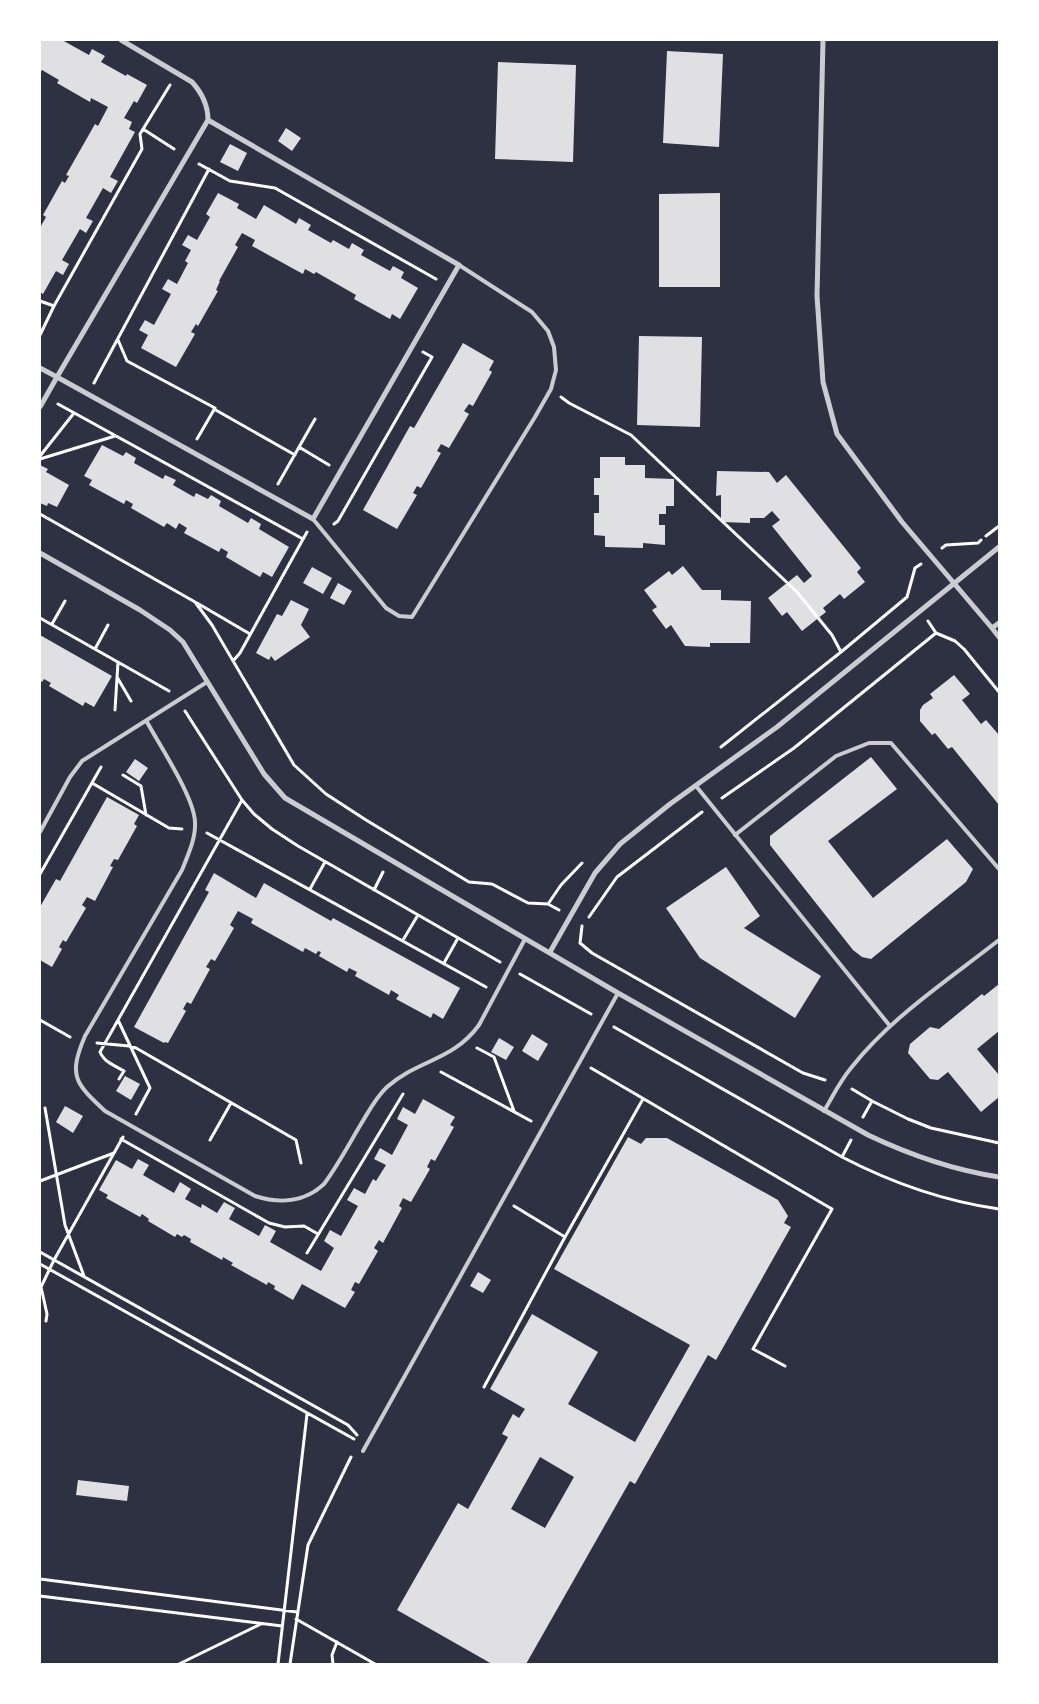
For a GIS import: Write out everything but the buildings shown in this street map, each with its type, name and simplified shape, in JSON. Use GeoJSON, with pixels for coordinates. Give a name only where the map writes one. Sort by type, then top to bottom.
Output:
{"type":"FeatureCollection","features":[{"type":"Feature","properties":{"kind":"street"},"geometry":{"type":"LineString","coordinates":[[40,407],[208,120],[208,110],[200,91],[192,82],[121,40]]}},
{"type":"Feature","properties":{"kind":"street"},"geometry":{"type":"LineString","coordinates":[[823,40],[816,296],[824,382],[838,434],[902,522],[999,636]]}},
{"type":"Feature","properties":{"kind":"street"},"geometry":{"type":"LineString","coordinates":[[40,368],[313,519],[459,265],[208,120]]}},
{"type":"Feature","properties":{"kind":"street"},"geometry":{"type":"LineString","coordinates":[[550,952],[595,873],[620,844],[777,727],[999,547]]}},
{"type":"Feature","properties":{"kind":"street"},"geometry":{"type":"LineString","coordinates":[[40,553],[140,610],[170,630],[183,642],[264,774],[285,798],[618,993],[856,1129],[896,1148],[937,1163],[999,1177]]}},
{"type":"Feature","properties":{"kind":"street"},"geometry":{"type":"LineString","coordinates":[[992,628],[999,623]]}},
{"type":"Feature","properties":{"kind":"lane"},"geometry":{"type":"LineString","coordinates":[[313,519],[386,608],[399,616],[412,617],[535,417],[551,389],[556,370],[554,346],[548,331],[532,312],[459,265]]}},
{"type":"Feature","properties":{"kind":"lane"},"geometry":{"type":"LineString","coordinates":[[40,832],[70,777],[82,761],[208,682]]}},
{"type":"Feature","properties":{"kind":"lane"},"geometry":{"type":"LineString","coordinates":[[147,722],[190,800],[195,820],[195,830],[189,854],[182,870],[82,1044],[75,1067],[77,1079],[85,1092],[105,1111],[129,1125],[256,1196],[280,1201],[302,1198],[324,1184],[374,1102],[386,1087],[401,1076],[454,1050],[472,1036],[525,938]]}},
{"type":"Feature","properties":{"kind":"lane"},"geometry":{"type":"LineString","coordinates":[[735,835],[836,756],[869,743],[891,743],[999,869]]}},
{"type":"Feature","properties":{"kind":"lane"},"geometry":{"type":"LineString","coordinates":[[696,786],[890,1026]]}},
{"type":"Feature","properties":{"kind":"lane"},"geometry":{"type":"LineString","coordinates":[[824,1111],[841,1083],[861,1056],[890,1026],[999,940]]}},
{"type":"Feature","properties":{"kind":"lane"},"geometry":{"type":"LineString","coordinates":[[364,1451],[618,993]]}},
{"type":"Feature","properties":{"kind":"path"},"geometry":{"type":"LineString","coordinates":[[40,335],[54,306],[142,149],[140,134],[170,84]]}},
{"type":"Feature","properties":{"kind":"path"},"geometry":{"type":"LineString","coordinates":[[143,129],[230,181],[274,188],[447,285]]}},
{"type":"Feature","properties":{"kind":"path"},"geometry":{"type":"LineString","coordinates":[[40,458],[75,414],[88,394],[209,169]]}},
{"type":"Feature","properties":{"kind":"path"},"geometry":{"type":"LineString","coordinates":[[40,301],[54,306]]}},
{"type":"Feature","properties":{"kind":"path"},"geometry":{"type":"LineString","coordinates":[[117,339],[127,361],[215,408],[294,455]]}},
{"type":"Feature","properties":{"kind":"path"},"geometry":{"type":"LineString","coordinates":[[325,533],[338,521],[432,357],[412,346]]}},
{"type":"Feature","properties":{"kind":"path"},"geometry":{"type":"LineString","coordinates":[[551,389],[569,403],[632,435],[797,592],[832,634],[841,652]]}},
{"type":"Feature","properties":{"kind":"path"},"geometry":{"type":"LineString","coordinates":[[46,397],[303,539]]}},
{"type":"Feature","properties":{"kind":"path"},"geometry":{"type":"LineString","coordinates":[[179,471],[214,408]]}},
{"type":"Feature","properties":{"kind":"path"},"geometry":{"type":"LineString","coordinates":[[260,516],[315,419]]}},
{"type":"Feature","properties":{"kind":"path"},"geometry":{"type":"LineString","coordinates":[[40,458],[115,436]]}},
{"type":"Feature","properties":{"kind":"path"},"geometry":{"type":"LineString","coordinates":[[299,447],[341,472]]}},
{"type":"Feature","properties":{"kind":"path"},"geometry":{"type":"LineString","coordinates":[[40,514],[250,634]]}},
{"type":"Feature","properties":{"kind":"path"},"geometry":{"type":"LineString","coordinates":[[233,661],[240,653],[313,519]]}},
{"type":"Feature","properties":{"kind":"path"},"geometry":{"type":"LineString","coordinates":[[717,750],[907,597],[915,568],[946,545],[978,543],[999,526]]}},
{"type":"Feature","properties":{"kind":"path"},"geometry":{"type":"LineString","coordinates":[[52,624],[65,601]]}},
{"type":"Feature","properties":{"kind":"path"},"geometry":{"type":"LineString","coordinates":[[195,602],[212,625],[294,765],[326,794],[469,882],[492,884],[528,903],[548,904],[570,916],[582,926]]}},
{"type":"Feature","properties":{"kind":"path"},"geometry":{"type":"LineString","coordinates":[[40,618],[172,692],[242,800],[254,814],[272,829],[325,862],[842,1157],[877,1175],[926,1193],[945,1199],[999,1209]]}},
{"type":"Feature","properties":{"kind":"path"},"geometry":{"type":"LineString","coordinates":[[95,649],[108,625]]}},
{"type":"Feature","properties":{"kind":"path"},"geometry":{"type":"LineString","coordinates":[[999,692],[964,649],[955,641],[936,633],[794,748],[711,806],[617,877],[582,926],[580,944],[592,953],[803,1073],[841,1083],[872,1101],[931,1128],[999,1143]]}},
{"type":"Feature","properties":{"kind":"path"},"geometry":{"type":"LineString","coordinates":[[115,710],[118,662]]}},
{"type":"Feature","properties":{"kind":"path"},"geometry":{"type":"LineString","coordinates":[[117,677],[131,701]]}},
{"type":"Feature","properties":{"kind":"path"},"geometry":{"type":"LineString","coordinates":[[40,874],[104,760]]}},
{"type":"Feature","properties":{"kind":"path"},"geometry":{"type":"LineString","coordinates":[[123,775],[141,786],[146,815]]}},
{"type":"Feature","properties":{"kind":"path"},"geometry":{"type":"LineString","coordinates":[[92,783],[169,828],[195,830],[211,834],[487,987]]}},
{"type":"Feature","properties":{"kind":"path"},"geometry":{"type":"LineString","coordinates":[[119,1079],[124,1071],[102,1057],[100,1052],[242,800]]}},
{"type":"Feature","properties":{"kind":"path"},"geometry":{"type":"LineString","coordinates":[[548,904],[561,885],[586,860]]}},
{"type":"Feature","properties":{"kind":"path"},"geometry":{"type":"LineString","coordinates":[[310,888],[325,862]]}},
{"type":"Feature","properties":{"kind":"path"},"geometry":{"type":"LineString","coordinates":[[403,940],[418,915]]}},
{"type":"Feature","properties":{"kind":"path"},"geometry":{"type":"LineString","coordinates":[[444,962],[458,938]]}},
{"type":"Feature","properties":{"kind":"path"},"geometry":{"type":"LineString","coordinates":[[40,1020],[82,1044],[105,1043],[136,1048],[296,1140],[301,1163]]}},
{"type":"Feature","properties":{"kind":"path"},"geometry":{"type":"LineString","coordinates":[[46,1321],[41,1287],[54,1260],[150,1088],[118,1020]]}},
{"type":"Feature","properties":{"kind":"path"},"geometry":{"type":"LineString","coordinates":[[471,1052],[477,1048],[494,1058],[514,1111]]}},
{"type":"Feature","properties":{"kind":"path"},"geometry":{"type":"LineString","coordinates":[[580,1061],[832,1209],[752,1349],[785,1366]]}},
{"type":"Feature","properties":{"kind":"path"},"geometry":{"type":"LineString","coordinates":[[443,1068],[439,1070],[532,1121]]}},
{"type":"Feature","properties":{"kind":"path"},"geometry":{"type":"LineString","coordinates":[[307,1253],[404,1093]]}},
{"type":"Feature","properties":{"kind":"path"},"geometry":{"type":"LineString","coordinates":[[484,1387],[643,1098]]}},
{"type":"Feature","properties":{"kind":"path"},"geometry":{"type":"LineString","coordinates":[[842,1157],[872,1101]]}},
{"type":"Feature","properties":{"kind":"path"},"geometry":{"type":"LineString","coordinates":[[210,1140],[231,1104]]}},
{"type":"Feature","properties":{"kind":"path"},"geometry":{"type":"LineString","coordinates":[[46,1108],[65,1225],[84,1277]]}},
{"type":"Feature","properties":{"kind":"path"},"geometry":{"type":"LineString","coordinates":[[40,1181],[114,1153]]}},
{"type":"Feature","properties":{"kind":"path"},"geometry":{"type":"LineString","coordinates":[[503,1200],[565,1237]]}},
{"type":"Feature","properties":{"kind":"path"},"geometry":{"type":"LineString","coordinates":[[40,1252],[348,1425],[356,1432],[357,1444]]}},
{"type":"Feature","properties":{"kind":"path"},"geometry":{"type":"LineString","coordinates":[[40,1264],[354,1439]]}},
{"type":"Feature","properties":{"kind":"path"},"geometry":{"type":"LineString","coordinates":[[278,1664],[307,1414]]}},
{"type":"Feature","properties":{"kind":"path"},"geometry":{"type":"LineString","coordinates":[[290,1664],[308,1545],[355,1449]]}},
{"type":"Feature","properties":{"kind":"path"},"geometry":{"type":"LineString","coordinates":[[40,1579],[297,1612]]}},
{"type":"Feature","properties":{"kind":"path"},"geometry":{"type":"LineString","coordinates":[[40,1596],[282,1626]]}},
{"type":"Feature","properties":{"kind":"path"},"geometry":{"type":"LineString","coordinates":[[296,1619],[375,1664]]}},
{"type":"Feature","properties":{"kind":"path"},"geometry":{"type":"LineString","coordinates":[[179,1664],[262,1624]]}},
{"type":"Feature","properties":{"kind":"path"},"geometry":{"type":"LineString","coordinates":[[334,1664],[332,1655],[337,1642]]}}]}
